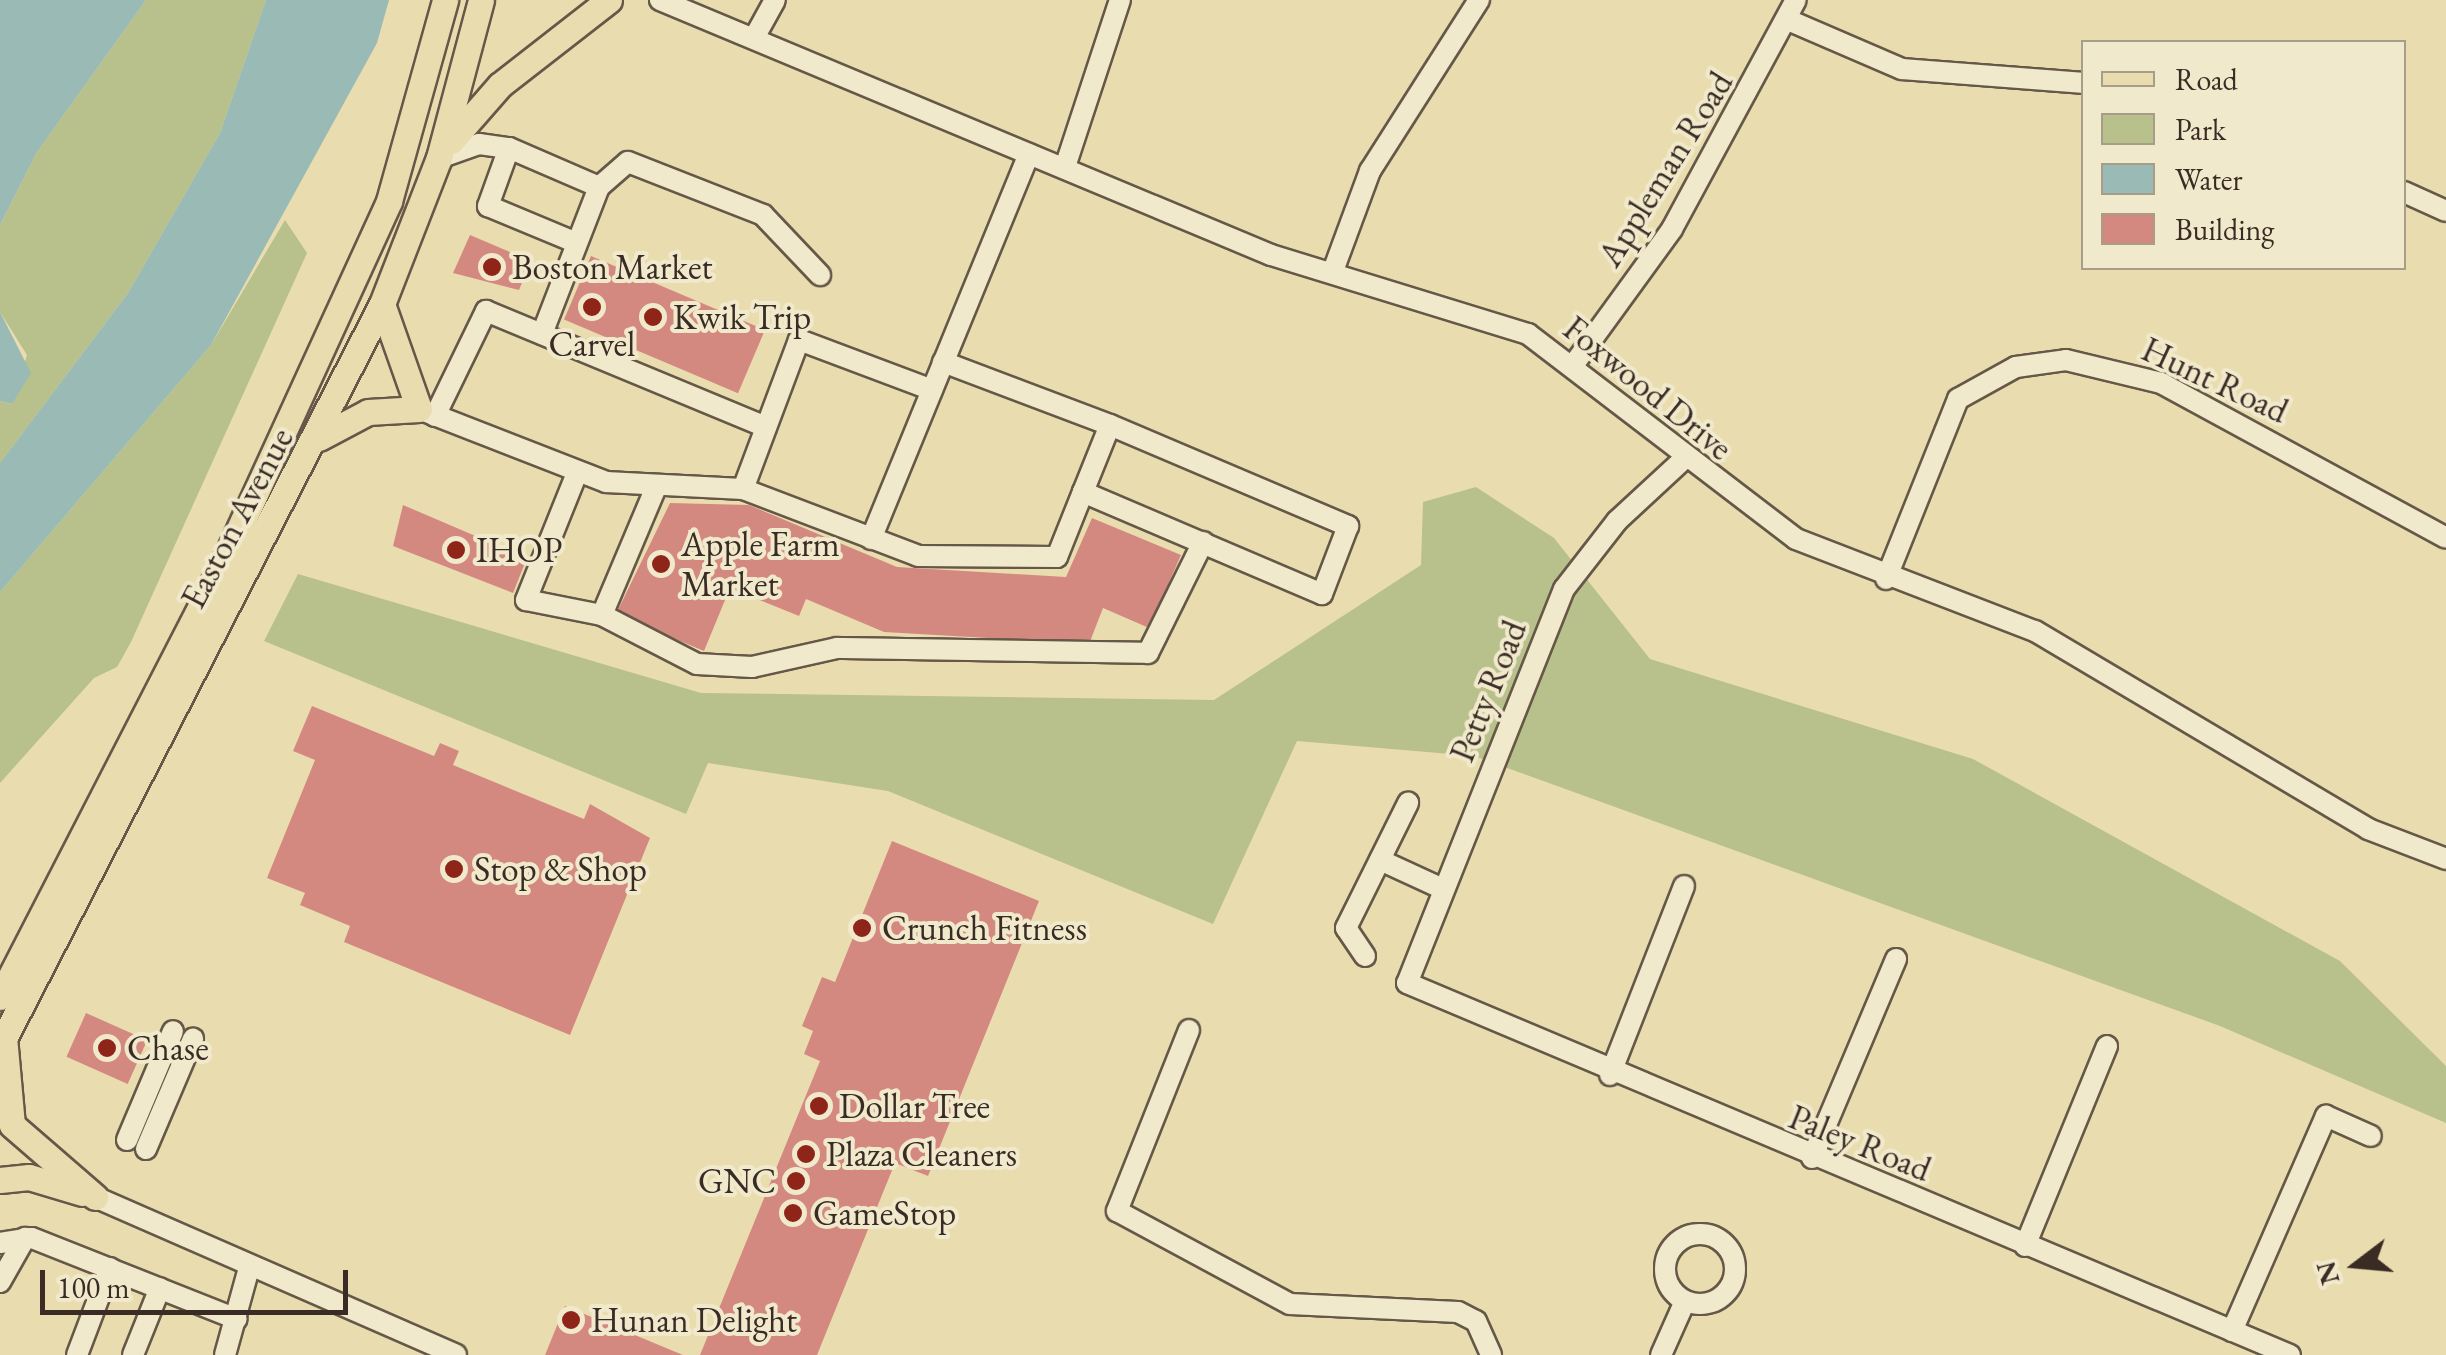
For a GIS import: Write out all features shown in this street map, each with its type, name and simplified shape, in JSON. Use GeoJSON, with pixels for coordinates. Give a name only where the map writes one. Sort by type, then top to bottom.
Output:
{"type":"FeatureCollection","features":[{"type":"Feature","properties":{"kind":"main road","name":"Easton Avenue"},"geometry":{"type":"LineString","coordinates":[[0,995],[223,564],[389,201],[446,0]]}},
{"type":"Feature","properties":{"kind":"main road","name":"Easton Avenue"},"geometry":{"type":"LineString","coordinates":[[2,1042],[319,438],[382,304],[439,158],[481,0]]}},
{"type":"Feature","properties":{"kind":"main road"},"geometry":{"type":"LineString","coordinates":[[439,158],[500,85],[609,0]]}},
{"type":"Feature","properties":{"kind":"main road"},"geometry":{"type":"LineString","coordinates":[[382,304],[398,369],[427,412]]}},
{"type":"Feature","properties":{"kind":"main road"},"geometry":{"type":"LineString","coordinates":[[319,438],[368,412],[427,412]]}},
{"type":"Feature","properties":{"kind":"main road"},"geometry":{"type":"LineString","coordinates":[[2,1042],[12,1125],[95,1197]]}},
{"type":"Feature","properties":{"kind":"main road"},"geometry":{"type":"LineString","coordinates":[[0,1180],[29,1176],[95,1197]]}},
{"type":"Feature","properties":{"kind":"street","name":"Foxwood Drive"},"geometry":{"type":"LineString","coordinates":[[660,0],[692,6],[754,38],[1272,254],[1498,320],[1574,364],[1685,458],[1796,539],[1886,578],[2035,631],[2368,828],[2446,859]]}},
{"type":"Feature","properties":{"kind":"street"},"geometry":{"type":"LineString","coordinates":[[754,38],[775,0]]}},
{"type":"Feature","properties":{"kind":"street"},"geometry":{"type":"LineString","coordinates":[[1065,167],[1120,0]]}},
{"type":"Feature","properties":{"kind":"street"},"geometry":{"type":"LineString","coordinates":[[1333,271],[1370,170],[1479,0]]}},
{"type":"Feature","properties":{"kind":"street"},"geometry":{"type":"LineString","coordinates":[[1792,10],[1902,69],[2081,83]]}},
{"type":"Feature","properties":{"kind":"street","name":"Appleman Road"},"geometry":{"type":"LineString","coordinates":[[1574,364],[1672,229],[1792,10]]}},
{"type":"Feature","properties":{"kind":"street"},"geometry":{"type":"LineString","coordinates":[[439,158],[480,144],[509,148],[599,187]]}},
{"type":"Feature","properties":{"kind":"street"},"geometry":{"type":"LineString","coordinates":[[509,148],[488,206],[577,243]]}},
{"type":"Feature","properties":{"kind":"street"},"geometry":{"type":"LineString","coordinates":[[871,539],[1029,154]]}},
{"type":"Feature","properties":{"kind":"street"},"geometry":{"type":"LineString","coordinates":[[542,334],[599,187],[635,162],[706,187],[762,215],[820,276]]}},
{"type":"Feature","properties":{"kind":"street"},"geometry":{"type":"LineString","coordinates":[[2406,193],[2446,211]]}},
{"type":"Feature","properties":{"kind":"street"},"geometry":{"type":"LineString","coordinates":[[766,427],[486,311],[427,412],[577,473],[656,487],[743,489],[930,558],[1057,557],[1110,424]]}},
{"type":"Feature","properties":{"kind":"street"},"geometry":{"type":"LineString","coordinates":[[743,489],[798,340],[932,390]]}},
{"type":"Feature","properties":{"kind":"street","name":"Hunt Road"},"geometry":{"type":"LineString","coordinates":[[1886,578],[1958,399],[2016,367],[2066,360],[2161,383],[2446,538]]}},
{"type":"Feature","properties":{"kind":"street"},"geometry":{"type":"LineString","coordinates":[[944,362],[1110,424],[1348,526],[1322,594],[1083,492]]}},
{"type":"Feature","properties":{"kind":"street","name":"Petty Road"},"geometry":{"type":"LineString","coordinates":[[1408,983],[1441,888],[1564,589],[1617,521],[1685,458]]}},
{"type":"Feature","properties":{"kind":"street"},"geometry":{"type":"LineString","coordinates":[[577,473],[526,600],[602,615],[696,664],[752,667],[836,648],[1125,657],[1148,653],[1164,630],[1203,542]]}},
{"type":"Feature","properties":{"kind":"street"},"geometry":{"type":"LineString","coordinates":[[602,615],[656,487]]}},
{"type":"Feature","properties":{"kind":"street"},"geometry":{"type":"LineString","coordinates":[[1365,956],[1346,928],[1408,803]]}},
{"type":"Feature","properties":{"kind":"street"},"geometry":{"type":"LineString","coordinates":[[1380,860],[1441,888]]}},
{"type":"Feature","properties":{"kind":"street"},"geometry":{"type":"LineString","coordinates":[[1610,1075],[1684,886]]}},
{"type":"Feature","properties":{"kind":"street"},"geometry":{"type":"LineString","coordinates":[[1812,1158],[1896,959]]}},
{"type":"Feature","properties":{"kind":"street","name":"Paley Road"},"geometry":{"type":"LineString","coordinates":[[1408,983],[1610,1075],[2290,1355]]}},
{"type":"Feature","properties":{"kind":"street"},"geometry":{"type":"LineString","coordinates":[[1189,1030],[1116,1211],[1290,1304],[1458,1312],[1476,1321],[1492,1355]]}},
{"type":"Feature","properties":{"kind":"street"},"geometry":{"type":"LineString","coordinates":[[178,1033],[132,1142],[178,1033]]}},
{"type":"Feature","properties":{"kind":"street"},"geometry":{"type":"LineString","coordinates":[[2025,1246],[2107,1046]]}},
{"type":"Feature","properties":{"kind":"street"},"geometry":{"type":"LineString","coordinates":[[2232,1331],[2326,1116],[2372,1136]]}},
{"type":"Feature","properties":{"kind":"street"},"geometry":{"type":"LineString","coordinates":[[95,1197],[249,1268],[456,1355]]}},
{"type":"Feature","properties":{"kind":"street"},"geometry":{"type":"LineString","coordinates":[[0,1243],[25,1238],[237,1319]]}},
{"type":"Feature","properties":{"kind":"street"},"geometry":{"type":"LineString","coordinates":[[0,1282],[25,1238]]}},
{"type":"Feature","properties":{"kind":"street"},"geometry":{"type":"LineString","coordinates":[[76,1355],[110,1268]]}},
{"type":"Feature","properties":{"kind":"street"},"geometry":{"type":"LineString","coordinates":[[225,1355],[249,1268]]}},
{"type":"Feature","properties":{"kind":"street"},"geometry":{"type":"LineString","coordinates":[[133,1355],[160,1288]]}},
{"type":"Feature","properties":{"kind":"street"},"geometry":{"type":"LineString","coordinates":[[63,1355],[79,1314],[100,1292]]}},
{"type":"Feature","properties":{"kind":"street"},"geometry":{"type":"LineString","coordinates":[[1661,1355],[1685,1302]]}},
{"type":"Feature","properties":{"kind":"green space"},"geometry":{"type":"Polygon","coordinates":[[[146,0],[266,0],[220,133],[128,293],[0,463],[0,401],[12,404],[27,355],[0,312],[0,225],[37,152],[146,0]]]}},
{"type":"Feature","properties":{"kind":"green space"},"geometry":{"type":"Polygon","coordinates":[[[285,220],[307,253],[131,642],[117,667],[94,678],[0,783],[0,592],[211,345],[285,220]]]}},
{"type":"Feature","properties":{"kind":"green space"},"geometry":{"type":"Polygon","coordinates":[[[1476,487],[1554,538],[1650,659],[1973,759],[2340,961],[2446,1066],[2446,1123],[2220,1026],[1474,756],[1297,741],[1213,924],[888,791],[708,763],[686,814],[264,641],[298,574],[701,693],[1214,700],[1421,565],[1423,502],[1476,487]]]}},
{"type":"Feature","properties":{"kind":"water"},"geometry":{"type":"Polygon","coordinates":[[[0,0],[146,0],[37,152],[0,225],[0,0]]]}},
{"type":"Feature","properties":{"kind":"water"},"geometry":{"type":"Polygon","coordinates":[[[266,0],[389,0],[377,43],[211,345],[0,592],[0,463],[128,293],[220,133],[266,0]]]}},
{"type":"Feature","properties":{"kind":"water"},"geometry":{"type":"Polygon","coordinates":[[[0,312],[31,373],[12,404],[0,401],[0,312]]]}},
{"type":"Feature","properties":{"kind":"building","name":"Boston Market"},"geometry":{"type":"Polygon","coordinates":[[[470,235],[531,261],[519,290],[453,273],[470,235]]]}},
{"type":"Feature","properties":{"kind":"building"},"geometry":{"type":"Polygon","coordinates":[[[591,256],[765,330],[738,393],[564,320],[591,256]]]}},
{"type":"Feature","properties":{"kind":"building"},"geometry":{"type":"Polygon","coordinates":[[[670,503],[749,505],[897,567],[1066,577],[1092,518],[1181,555],[1149,628],[1103,608],[1089,644],[884,632],[806,599],[799,616],[730,588],[704,651],[616,614],[670,503]]]}},
{"type":"Feature","properties":{"kind":"building","name":"IHOP"},"geometry":{"type":"Polygon","coordinates":[[[403,505],[527,558],[513,593],[393,546],[403,505]]]}},
{"type":"Feature","properties":{"kind":"building","name":"Stop & Shop"},"geometry":{"type":"Polygon","coordinates":[[[312,706],[434,756],[440,743],[459,751],[453,765],[584,819],[590,804],[650,838],[570,1035],[344,942],[350,926],[300,905],[305,893],[267,878],[315,760],[293,751],[312,706]]]}},
{"type":"Feature","properties":{"kind":"building"},"geometry":{"type":"Polygon","coordinates":[[[892,841],[1039,901],[928,1176],[895,1163],[817,1355],[700,1355],[820,1061],[804,1054],[813,1031],[802,1026],[822,977],[835,982],[892,841]]]}},
{"type":"Feature","properties":{"kind":"building","name":"Chase"},"geometry":{"type":"Polygon","coordinates":[[[86,1013],[147,1040],[128,1084],[66,1057],[86,1013]]]}},
{"type":"Feature","properties":{"kind":"building"},"geometry":{"type":"Polygon","coordinates":[[[565,1306],[683,1355],[545,1355],[565,1306]]]}},
{"type":"Feature","properties":{"kind":"place","name":"Boston Market"},"geometry":{"type":"Point","coordinates":[492,267]}},
{"type":"Feature","properties":{"kind":"place","name":"Carvel"},"geometry":{"type":"Point","coordinates":[592,307]}},
{"type":"Feature","properties":{"kind":"place","name":"Kwik Trip"},"geometry":{"type":"Point","coordinates":[653,317]}},
{"type":"Feature","properties":{"kind":"place","name":"IHOP"},"geometry":{"type":"Point","coordinates":[456,550]}},
{"type":"Feature","properties":{"kind":"place","name":"Apple Farm Market"},"geometry":{"type":"Point","coordinates":[661,564]}},
{"type":"Feature","properties":{"kind":"place","name":"Stop & Shop"},"geometry":{"type":"Point","coordinates":[454,869]}},
{"type":"Feature","properties":{"kind":"place","name":"Crunch Fitness"},"geometry":{"type":"Point","coordinates":[862,928]}},
{"type":"Feature","properties":{"kind":"place","name":"Chase"},"geometry":{"type":"Point","coordinates":[107,1048]}},
{"type":"Feature","properties":{"kind":"place","name":"Dollar Tree"},"geometry":{"type":"Point","coordinates":[819,1106]}},
{"type":"Feature","properties":{"kind":"place","name":"Plaza Cleaners"},"geometry":{"type":"Point","coordinates":[806,1154]}},
{"type":"Feature","properties":{"kind":"place","name":"GNC"},"geometry":{"type":"Point","coordinates":[796,1181]}},
{"type":"Feature","properties":{"kind":"place","name":"GameStop"},"geometry":{"type":"Point","coordinates":[793,1213]}},
{"type":"Feature","properties":{"kind":"place","name":"Hunan Delight"},"geometry":{"type":"Point","coordinates":[571,1320]}}]}
